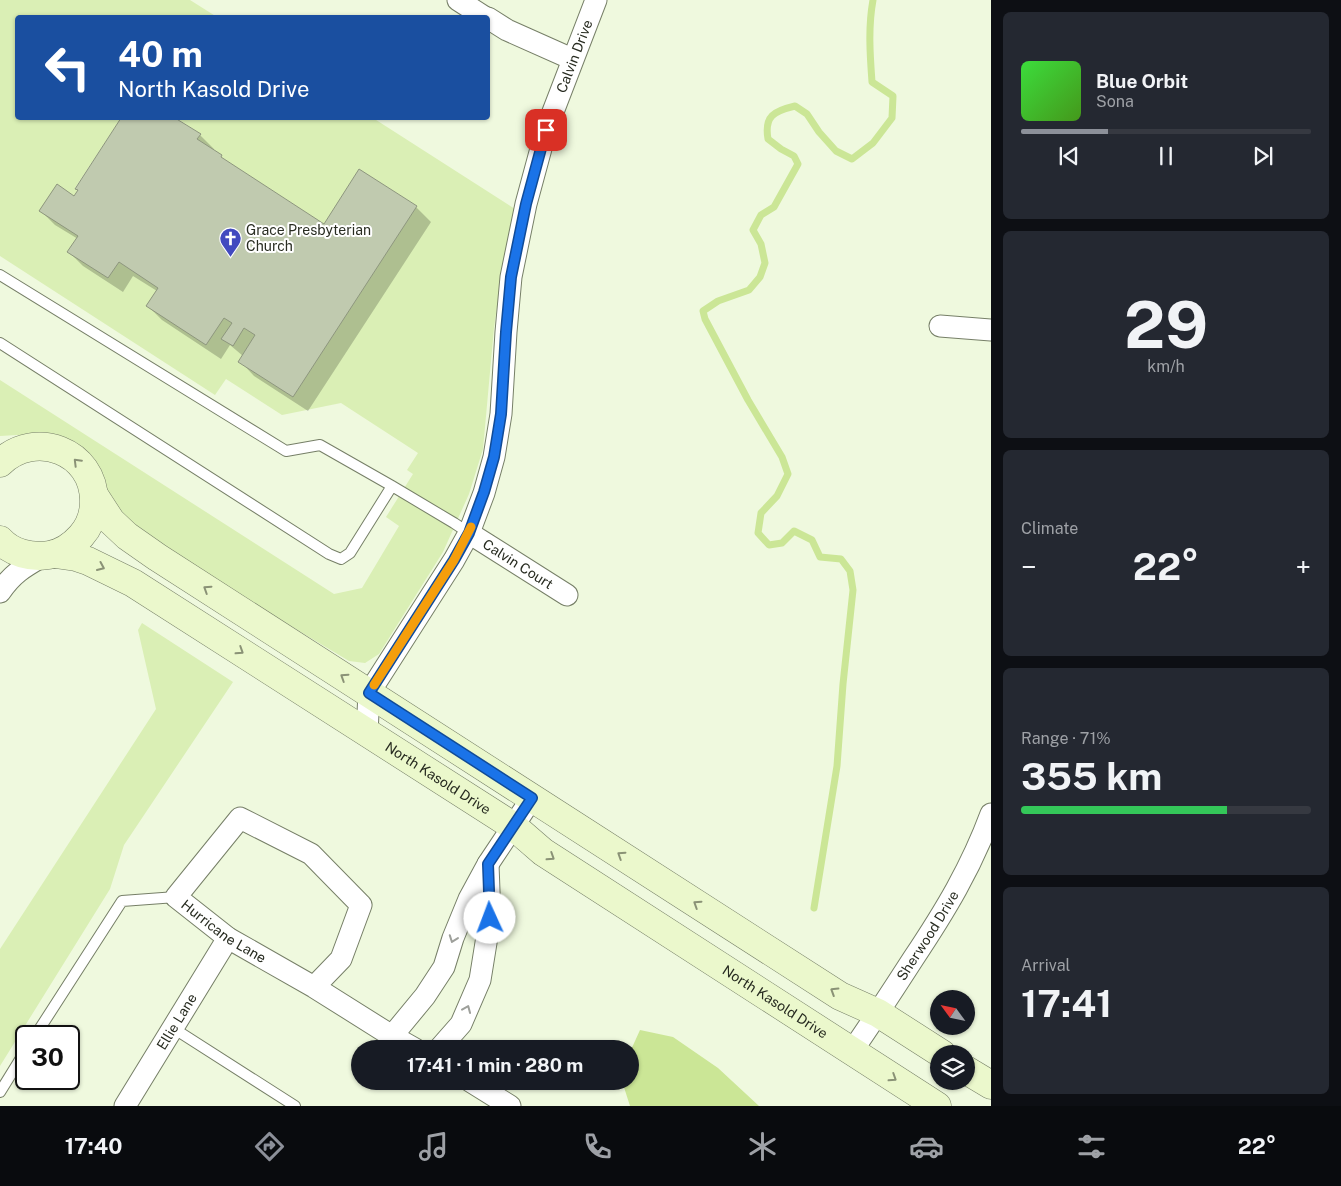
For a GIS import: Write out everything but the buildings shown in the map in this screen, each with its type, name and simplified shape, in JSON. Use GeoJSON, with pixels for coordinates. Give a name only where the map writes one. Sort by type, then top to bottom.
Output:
{"type":"FeatureCollection","features":[{"type":"Feature","properties":{"kind":"main road"},"geometry":{"type":"LineString","coordinates":[[0,463],[8,455],[12,446],[52,447],[66,453],[78,462],[90,481],[94,495],[94,508],[85,532],[66,549],[49,555]]}},
{"type":"Feature","properties":{"kind":"main road"},"geometry":{"type":"LineString","coordinates":[[94,495],[111,521],[127,536],[158,557],[840,996],[878,1013],[930,1046]]}},
{"type":"Feature","properties":{"kind":"main road","name":"North Kasold Drive"},"geometry":{"type":"LineString","coordinates":[[0,540],[17,552],[34,556],[76,557],[133,583],[513,826],[543,852],[937,1106]]}},
{"type":"Feature","properties":{"kind":"main road"},"geometry":{"type":"LineString","coordinates":[[975,1075],[991,1085]]}},
{"type":"Feature","properties":{"kind":"street"},"geometry":{"type":"LineString","coordinates":[[458,0],[482,15]]}},
{"type":"Feature","properties":{"kind":"street","name":"Calvin Drive"},"geometry":{"type":"LineString","coordinates":[[367,733],[369,693],[454,560],[469,533],[484,492],[494,457],[501,414],[511,277],[526,204],[546,130],[572,58],[596,0]]}},
{"type":"Feature","properties":{"kind":"street"},"geometry":{"type":"LineString","coordinates":[[490,20],[507,30],[572,58]]}},
{"type":"Feature","properties":{"kind":"street"},"geometry":{"type":"LineString","coordinates":[[940,326],[991,330]]}},
{"type":"Feature","properties":{"kind":"street","name":"Calvin Court"},"geometry":{"type":"LineString","coordinates":[[469,533],[567,595]]}},
{"type":"Feature","properties":{"kind":"street"},"geometry":{"type":"LineString","coordinates":[[0,592],[6,582],[17,571],[49,555]]}},
{"type":"Feature","properties":{"kind":"street"},"geometry":{"type":"LineString","coordinates":[[392,1036],[425,996],[444,967],[453,938],[469,899],[488,864],[532,798]]}},
{"type":"Feature","properties":{"kind":"street","name":"Sherwood Drive"},"geometry":{"type":"LineString","coordinates":[[852,1051],[944,912],[964,877],[982,839],[991,814]]}},
{"type":"Feature","properties":{"kind":"street","name":"Hurricane Lane"},"geometry":{"type":"LineString","coordinates":[[314,987],[341,959],[361,905],[311,854],[240,818],[176,898],[228,938],[314,987],[399,1040]]}},
{"type":"Feature","properties":{"kind":"street"},"geometry":{"type":"LineString","coordinates":[[447,1040],[461,1024],[480,980],[490,918],[488,864]]}},
{"type":"Feature","properties":{"kind":"street","name":"Ellie Lane"},"geometry":{"type":"LineString","coordinates":[[125,1106],[228,938]]}},
{"type":"Feature","properties":{"kind":"street"},"geometry":{"type":"LineString","coordinates":[[484,1090],[510,1106]]}},
{"type":"Feature","properties":{"kind":"lane"},"geometry":{"type":"LineString","coordinates":[[0,275],[286,451],[320,445],[469,533]]}},
{"type":"Feature","properties":{"kind":"lane"},"geometry":{"type":"LineString","coordinates":[[0,343],[330,554],[341,559],[350,553],[392,486]]}},
{"type":"Feature","properties":{"kind":"lane"},"geometry":{"type":"LineString","coordinates":[[42,1025],[122,901],[176,898]]}},
{"type":"Feature","properties":{"kind":"lane"},"geometry":{"type":"LineString","coordinates":[[173,1028],[295,1106]]}},
{"type":"Feature","properties":{"kind":"lane"},"geometry":{"type":"LineString","coordinates":[[0,1092],[15,1068]]}},
{"type":"Feature","properties":{"kind":"shaded area"},"geometry":{"type":"Polygon","coordinates":[[[0,0],[190,0],[214,15],[15,15],[15,120],[120,120],[75,188],[78,190],[74,196],[57,185],[78,236],[68,252],[108,278],[119,262],[158,288],[147,306],[206,345],[224,318],[232,323],[222,339],[233,345],[244,328],[255,335],[238,362],[293,397],[417,206],[359,169],[324,224],[221,157],[197,139],[201,134],[179,120],[376,120],[515,209],[504,256],[494,328],[483,449],[469,494],[443,552],[379,654],[365,663],[349,661],[174,556],[120,517],[50,435],[0,436],[0,380],[334,594],[362,588],[399,526],[386,517],[413,474],[407,470],[418,453],[341,403],[282,415],[226,379],[215,395],[0,256],[0,0]]]}},
{"type":"Feature","properties":{"kind":"shaded area"},"geometry":{"type":"Polygon","coordinates":[[[142,623],[233,682],[124,845],[110,889],[25,1025],[15,1025],[15,1042],[0,1066],[0,949],[156,709],[138,630],[142,623]]]}},
{"type":"Feature","properties":{"kind":"shaded area"},"geometry":{"type":"Polygon","coordinates":[[[640,1030],[673,1037],[718,1068],[759,1106],[630,1106],[625,1090],[639,1090],[639,1040],[635,1040],[640,1030]]]}},
{"type":"Feature","properties":{"kind":"waterway"},"geometry":{"type":"LineString","coordinates":[[814,908],[837,766],[853,590],[850,571],[841,559],[820,557],[812,540],[794,531],[782,543],[769,545],[758,533],[761,513],[777,496],[788,474],[782,457],[748,400],[705,319],[703,311],[718,301],[749,290],[760,277],[765,263],[761,244],[753,230],[761,215],[774,207],[798,164],[794,156],[768,139],[768,125],[772,116],[781,110],[795,106],[807,114],[819,132],[836,151],[852,159],[873,143],[892,118],[893,96],[872,82],[870,31],[873,0]]}},
{"type":"Feature","properties":{"kind":"slow traffic"},"geometry":{"type":"LineString","coordinates":[[374,685],[454,560],[471,527]]}},
{"type":"Feature","properties":{"kind":"place","name":"Grace Presbyterian Church"},"geometry":{"type":"Point","coordinates":[230,257]}},
{"type":"Feature","properties":{"kind":"route"},"geometry":{"type":"LineString","coordinates":[[490,918],[488,864],[532,798],[369,693],[454,560],[469,533],[484,492],[494,457],[501,414],[511,277],[526,204],[546,130]]}}]}
